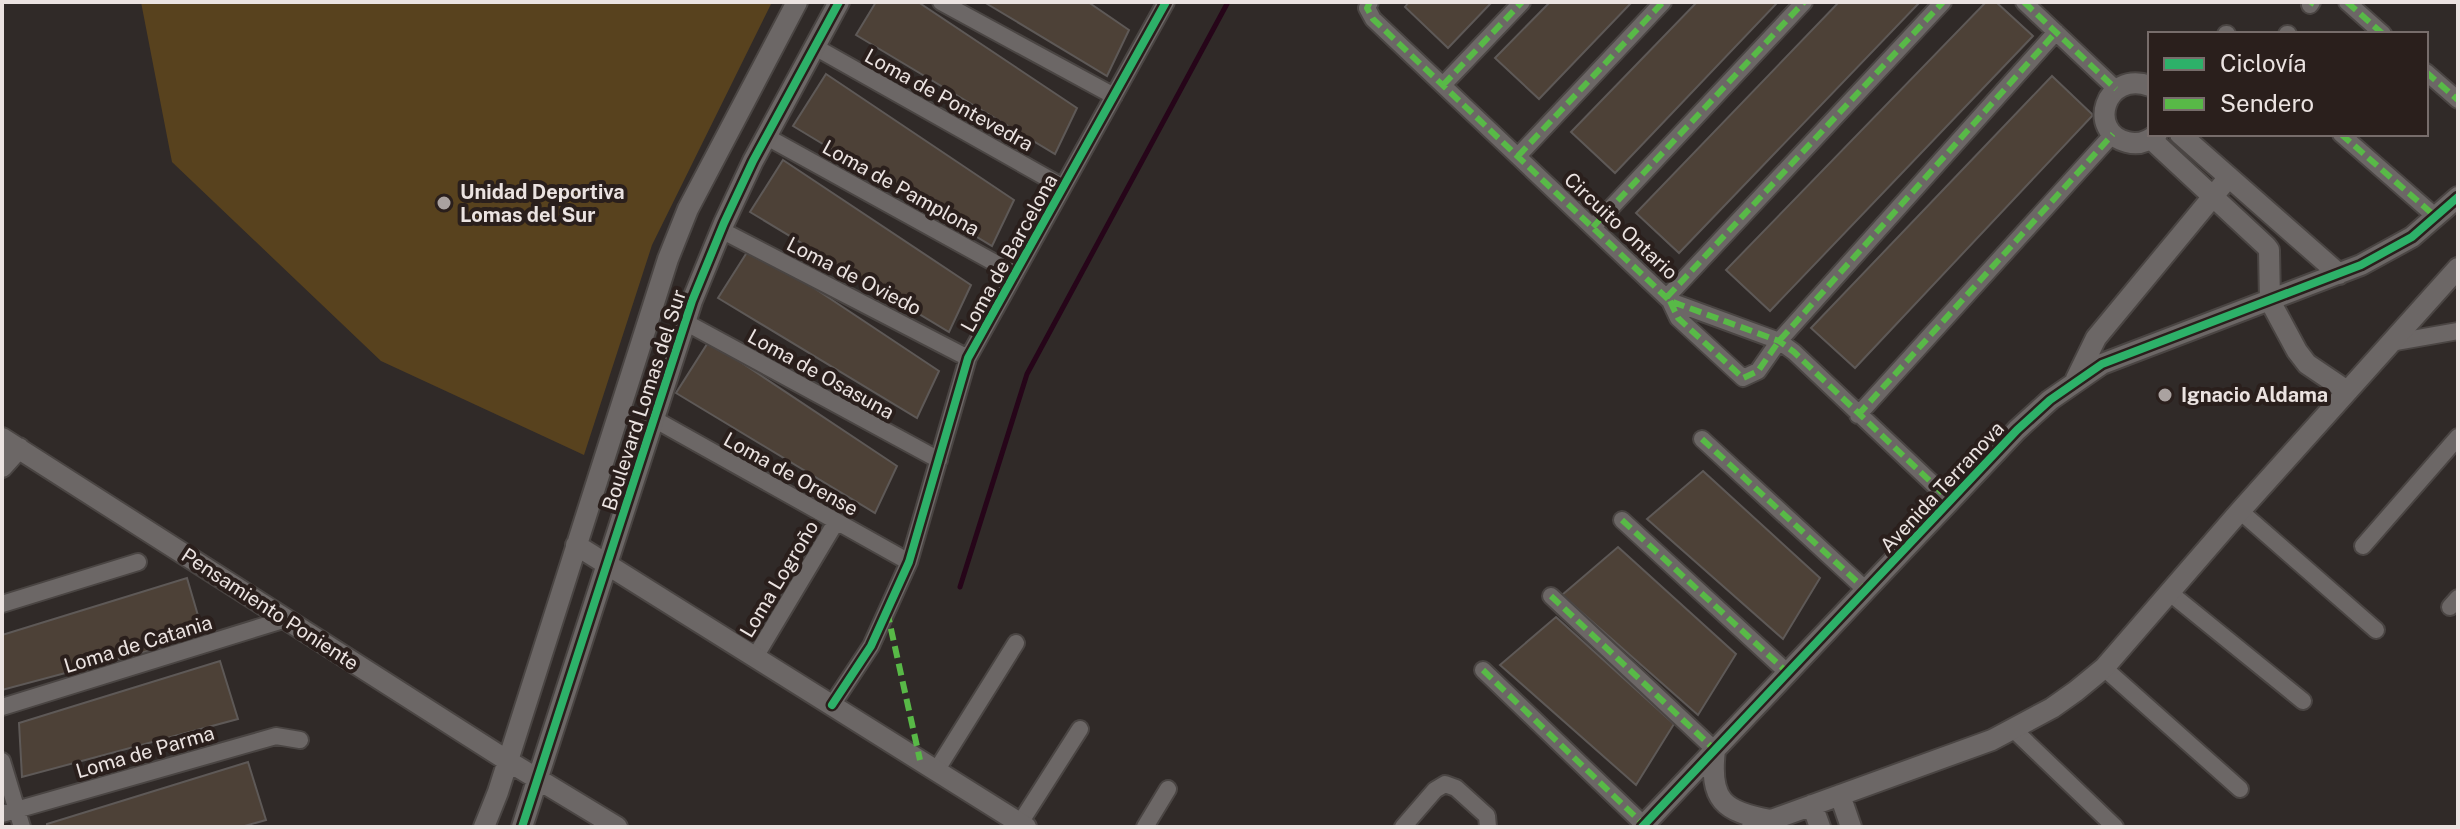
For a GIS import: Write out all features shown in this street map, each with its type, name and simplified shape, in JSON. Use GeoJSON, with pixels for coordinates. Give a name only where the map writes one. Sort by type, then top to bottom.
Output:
{"type":"FeatureCollection","features":[{"type":"Feature","properties":{"kind":"street","name":"Boulevard Lomas del Sur"},"geometry":{"type":"LineString","coordinates":[[484,827],[508,761],[657,290],[688,209],[797,2]]}},
{"type":"Feature","properties":{"kind":"street"},"geometry":{"type":"LineString","coordinates":[[941,2],[1114,96]]}},
{"type":"Feature","properties":{"kind":"street","name":"Circuito Ontario"},"geometry":{"type":"LineString","coordinates":[[1370,2],[1367,8],[1373,19],[1669,299],[1779,341],[1951,501]]}},
{"type":"Feature","properties":{"kind":"street"},"geometry":{"type":"LineString","coordinates":[[1443,85],[1522,2]]}},
{"type":"Feature","properties":{"kind":"street"},"geometry":{"type":"LineString","coordinates":[[1518,156],[1663,2]]}},
{"type":"Feature","properties":{"kind":"street"},"geometry":{"type":"LineString","coordinates":[[1593,227],[1804,2]]}},
{"type":"Feature","properties":{"kind":"street"},"geometry":{"type":"LineString","coordinates":[[1943,2],[1669,299],[1678,318],[1743,378],[1758,371],[1779,341],[2056,32]]}},
{"type":"Feature","properties":{"kind":"street"},"geometry":{"type":"LineString","coordinates":[[2024,2],[2116,89]]}},
{"type":"Feature","properties":{"kind":"street"},"geometry":{"type":"LineString","coordinates":[[2347,2],[2381,32]]}},
{"type":"Feature","properties":{"kind":"street","name":"Boulevard Lomas del Sur"},"geometry":{"type":"LineString","coordinates":[[522,827],[685,322],[721,230],[837,3]]}},
{"type":"Feature","properties":{"kind":"street","name":"Loma de Barcelona"},"geometry":{"type":"LineString","coordinates":[[832,705],[871,646],[909,562],[968,358],[1114,96],[1160,4]]}},
{"type":"Feature","properties":{"kind":"street","name":"Loma de Pontevedra"},"geometry":{"type":"LineString","coordinates":[[815,47],[1063,187]]}},
{"type":"Feature","properties":{"kind":"street"},"geometry":{"type":"LineString","coordinates":[[2428,74],[2458,100]]}},
{"type":"Feature","properties":{"kind":"street"},"geometry":{"type":"LineString","coordinates":[[2148,85],[2126,83],[2116,89],[2108,98],[2104,110],[2105,122],[2113,134],[2131,143],[2154,136],[2269,250],[2270,301],[2297,351],[2307,364],[2347,391]]}},
{"type":"Feature","properties":{"kind":"street"},"geometry":{"type":"LineString","coordinates":[[1858,415],[2113,134]]}},
{"type":"Feature","properties":{"kind":"street"},"geometry":{"type":"LineString","coordinates":[[2182,136],[2339,274]]}},
{"type":"Feature","properties":{"kind":"street"},"geometry":{"type":"LineString","coordinates":[[2343,136],[2436,217]]}},
{"type":"Feature","properties":{"kind":"street","name":"Loma de Pamplona"},"geometry":{"type":"LineString","coordinates":[[767,137],[1015,274]]}},
{"type":"Feature","properties":{"kind":"street"},"geometry":{"type":"LineString","coordinates":[[2076,379],[2096,338],[2229,177]]}},
{"type":"Feature","properties":{"kind":"street","name":"Avenida Terranova"},"geometry":{"type":"LineString","coordinates":[[1644,826],[2017,430],[2076,379],[2123,355],[2361,265],[2412,237],[2456,203]]}},
{"type":"Feature","properties":{"kind":"street","name":"Loma de Oviedo"},"geometry":{"type":"LineString","coordinates":[[721,230],[968,358]]}},
{"type":"Feature","properties":{"kind":"street"},"geometry":{"type":"LineString","coordinates":[[1551,596],[1715,750],[1714,786],[1720,800],[1730,809],[1761,824],[1992,740],[2052,708],[2104,668],[2458,268]]}},
{"type":"Feature","properties":{"kind":"street","name":"Loma de Osasuna"},"geometry":{"type":"LineString","coordinates":[[685,322],[939,460]]}},
{"type":"Feature","properties":{"kind":"street"},"geometry":{"type":"LineString","coordinates":[[2390,343],[2458,331]]}},
{"type":"Feature","properties":{"kind":"street","name":"Loma de Orense"},"geometry":{"type":"LineString","coordinates":[[654,419],[909,562]]}},
{"type":"Feature","properties":{"kind":"street"},"geometry":{"type":"LineString","coordinates":[[2363,546],[2458,437]]}},
{"type":"Feature","properties":{"kind":"street"},"geometry":{"type":"LineString","coordinates":[[1702,439],[1866,590]]}},
{"type":"Feature","properties":{"kind":"street"},"geometry":{"type":"LineString","coordinates":[[2,467],[10,443]]}},
{"type":"Feature","properties":{"kind":"street","name":"Pensamiento Poniente"},"geometry":{"type":"LineString","coordinates":[[10,443],[508,761],[617,827]]}},
{"type":"Feature","properties":{"kind":"street"},"geometry":{"type":"LineString","coordinates":[[2240,511],[2376,630]]}},
{"type":"Feature","properties":{"kind":"street"},"geometry":{"type":"LineString","coordinates":[[1622,520],[1788,673]]}},
{"type":"Feature","properties":{"kind":"street","name":"Loma Logroño"},"geometry":{"type":"LineString","coordinates":[[755,657],[836,522]]}},
{"type":"Feature","properties":{"kind":"street"},"geometry":{"type":"LineString","coordinates":[[576,545],[1023,825],[1080,729]]}},
{"type":"Feature","properties":{"kind":"street"},"geometry":{"type":"LineString","coordinates":[[2,604],[138,562]]}},
{"type":"Feature","properties":{"kind":"street"},"geometry":{"type":"LineString","coordinates":[[2170,593],[2303,701]]}},
{"type":"Feature","properties":{"kind":"street","name":"Loma de Catania"},"geometry":{"type":"LineString","coordinates":[[2,707],[286,619]]}},
{"type":"Feature","properties":{"kind":"street"},"geometry":{"type":"LineString","coordinates":[[936,771],[1016,643]]}},
{"type":"Feature","properties":{"kind":"street"},"geometry":{"type":"LineString","coordinates":[[2104,668],[2240,789]]}},
{"type":"Feature","properties":{"kind":"street"},"geometry":{"type":"LineString","coordinates":[[1483,670],[1644,826]]}},
{"type":"Feature","properties":{"kind":"street"},"geometry":{"type":"LineString","coordinates":[[2013,729],[2115,827]]}},
{"type":"Feature","properties":{"kind":"street","name":"Loma de Parma"},"geometry":{"type":"LineString","coordinates":[[9,812],[276,736],[300,740]]}},
{"type":"Feature","properties":{"kind":"street"},"geometry":{"type":"LineString","coordinates":[[2,761],[9,812],[22,827]]}},
{"type":"Feature","properties":{"kind":"street"},"geometry":{"type":"LineString","coordinates":[[1403,827],[1435,790],[1445,784],[1456,788],[1487,816],[1488,827]]}},
{"type":"Feature","properties":{"kind":"street"},"geometry":{"type":"LineString","coordinates":[[1145,827],[1168,789]]}},
{"type":"Feature","properties":{"kind":"street"},"geometry":{"type":"LineString","coordinates":[[1840,795],[1851,827]]}},
{"type":"Feature","properties":{"kind":"street"},"geometry":{"type":"LineString","coordinates":[[1812,805],[1820,827]]}},
{"type":"Feature","properties":{"kind":"shaded area","name":"Unidad Deportiva Lomas del Sur"},"geometry":{"type":"Polygon","coordinates":[[[141,2],[772,2],[652,245],[584,455],[381,361],[172,162],[141,2]]]}},
{"type":"Feature","properties":{"kind":"building"},"geometry":{"type":"Polygon","coordinates":[[[876,2],[918,2],[1077,108],[1055,154],[856,35],[876,2]]]}},
{"type":"Feature","properties":{"kind":"building"},"geometry":{"type":"Polygon","coordinates":[[[984,2],[1088,2],[1129,30],[1107,76],[984,2]]]}},
{"type":"Feature","properties":{"kind":"building"},"geometry":{"type":"Polygon","coordinates":[[[1409,2],[1492,2],[1448,48],[1405,7],[1409,2]]]}},
{"type":"Feature","properties":{"kind":"building"},"geometry":{"type":"Polygon","coordinates":[[[1550,2],[1632,2],[1539,99],[1495,58],[1550,2]]]}},
{"type":"Feature","properties":{"kind":"building"},"geometry":{"type":"Polygon","coordinates":[[[1697,2],[1778,2],[1615,173],[1571,132],[1697,2]]]}},
{"type":"Feature","properties":{"kind":"building"},"geometry":{"type":"Polygon","coordinates":[[[1839,2],[1920,2],[1679,253],[1636,213],[1839,2]]]}},
{"type":"Feature","properties":{"kind":"building"},"geometry":{"type":"Polygon","coordinates":[[[1986,2],[1996,2],[2033,36],[1770,311],[1726,270],[1986,2]]]}},
{"type":"Feature","properties":{"kind":"building"},"geometry":{"type":"Polygon","coordinates":[[[826,74],[1014,200],[992,246],[793,126],[826,74]]]}},
{"type":"Feature","properties":{"kind":"building"},"geometry":{"type":"Polygon","coordinates":[[[2052,76],[2093,115],[1855,368],[1811,328],[2052,76]]]}},
{"type":"Feature","properties":{"kind":"building"},"geometry":{"type":"Polygon","coordinates":[[[783,160],[971,285],[949,332],[750,212],[783,160]]]}},
{"type":"Feature","properties":{"kind":"building"},"geometry":{"type":"Polygon","coordinates":[[[751,246],[939,371],[917,418],[718,298],[751,246]]]}},
{"type":"Feature","properties":{"kind":"building"},"geometry":{"type":"Polygon","coordinates":[[[709,341],[897,466],[875,513],[676,393],[709,341]]]}},
{"type":"Feature","properties":{"kind":"building"},"geometry":{"type":"Polygon","coordinates":[[[1703,471],[1820,578],[1783,639],[1647,519],[1703,471]]]}},
{"type":"Feature","properties":{"kind":"building"},"geometry":{"type":"Polygon","coordinates":[[[1618,547],[1736,654],[1698,715],[1562,595],[1618,547]]]}},
{"type":"Feature","properties":{"kind":"building"},"geometry":{"type":"Polygon","coordinates":[[[187,578],[204,636],[2,690],[2,635],[187,578]]]}},
{"type":"Feature","properties":{"kind":"building"},"geometry":{"type":"Polygon","coordinates":[[[1556,617],[1674,724],[1636,785],[1500,665],[1556,617]]]}},
{"type":"Feature","properties":{"kind":"building"},"geometry":{"type":"Polygon","coordinates":[[[220,661],[238,719],[22,777],[19,723],[220,661]]]}},
{"type":"Feature","properties":{"kind":"building"},"geometry":{"type":"Polygon","coordinates":[[[248,762],[266,820],[241,827],[47,827],[47,824],[248,762]]]}},
{"type":"Feature","properties":{"kind":"waterway"},"geometry":{"type":"LineString","coordinates":[[960,587],[1027,374],[1228,2]]}},
{"type":"Feature","properties":{"kind":"marked path"},"geometry":{"type":"LineString","coordinates":[[1370,2],[1367,8],[1373,19],[1670,301],[1779,341],[1951,501]]}},
{"type":"Feature","properties":{"kind":"marked path"},"geometry":{"type":"LineString","coordinates":[[1443,85],[1522,2]]}},
{"type":"Feature","properties":{"kind":"marked path"},"geometry":{"type":"LineString","coordinates":[[1518,156],[1663,2]]}},
{"type":"Feature","properties":{"kind":"marked path"},"geometry":{"type":"LineString","coordinates":[[1593,227],[1804,2]]}},
{"type":"Feature","properties":{"kind":"marked path"},"geometry":{"type":"LineString","coordinates":[[1667,297],[1943,2]]}},
{"type":"Feature","properties":{"kind":"marked path"},"geometry":{"type":"LineString","coordinates":[[2024,2],[2116,89]]}},
{"type":"Feature","properties":{"kind":"marked path"},"geometry":{"type":"LineString","coordinates":[[2347,2],[2381,32]]}},
{"type":"Feature","properties":{"kind":"marked path"},"geometry":{"type":"LineString","coordinates":[[1670,301],[1678,318],[1743,378],[1758,371],[1779,341],[2056,32]]}},
{"type":"Feature","properties":{"kind":"marked path"},"geometry":{"type":"LineString","coordinates":[[2428,74],[2458,100]]}},
{"type":"Feature","properties":{"kind":"marked path"},"geometry":{"type":"LineString","coordinates":[[1858,415],[2113,134]]}},
{"type":"Feature","properties":{"kind":"marked path"},"geometry":{"type":"LineString","coordinates":[[2343,136],[2436,217]]}},
{"type":"Feature","properties":{"kind":"marked path"},"geometry":{"type":"LineString","coordinates":[[1702,439],[1866,590]]}},
{"type":"Feature","properties":{"kind":"marked path"},"geometry":{"type":"LineString","coordinates":[[1622,520],[1788,673]]}},
{"type":"Feature","properties":{"kind":"marked path"},"geometry":{"type":"LineString","coordinates":[[1551,596],[1715,750]]}},
{"type":"Feature","properties":{"kind":"marked path"},"geometry":{"type":"LineString","coordinates":[[887,611],[920,760]]}},
{"type":"Feature","properties":{"kind":"marked path"},"geometry":{"type":"LineString","coordinates":[[1483,670],[1644,825]]}},
{"type":"Feature","properties":{"kind":"cycle path"},"geometry":{"type":"LineString","coordinates":[[522,827],[692,301],[753,161],[839,2]]}},
{"type":"Feature","properties":{"kind":"cycle path"},"geometry":{"type":"LineString","coordinates":[[832,705],[871,646],[909,562],[968,358],[1166,2]]}},
{"type":"Feature","properties":{"kind":"cycle path"},"geometry":{"type":"LineString","coordinates":[[1642,827],[2017,430],[2050,400],[2102,364],[2361,265],[2412,237],[2458,197]]}},
{"type":"Feature","properties":{"kind":"place","name":"Unidad Deportiva Lomas del Sur"},"geometry":{"type":"Point","coordinates":[444,203]}},
{"type":"Feature","properties":{"kind":"place","name":"Ignacio Aldama"},"geometry":{"type":"Point","coordinates":[2165,395]}}]}
